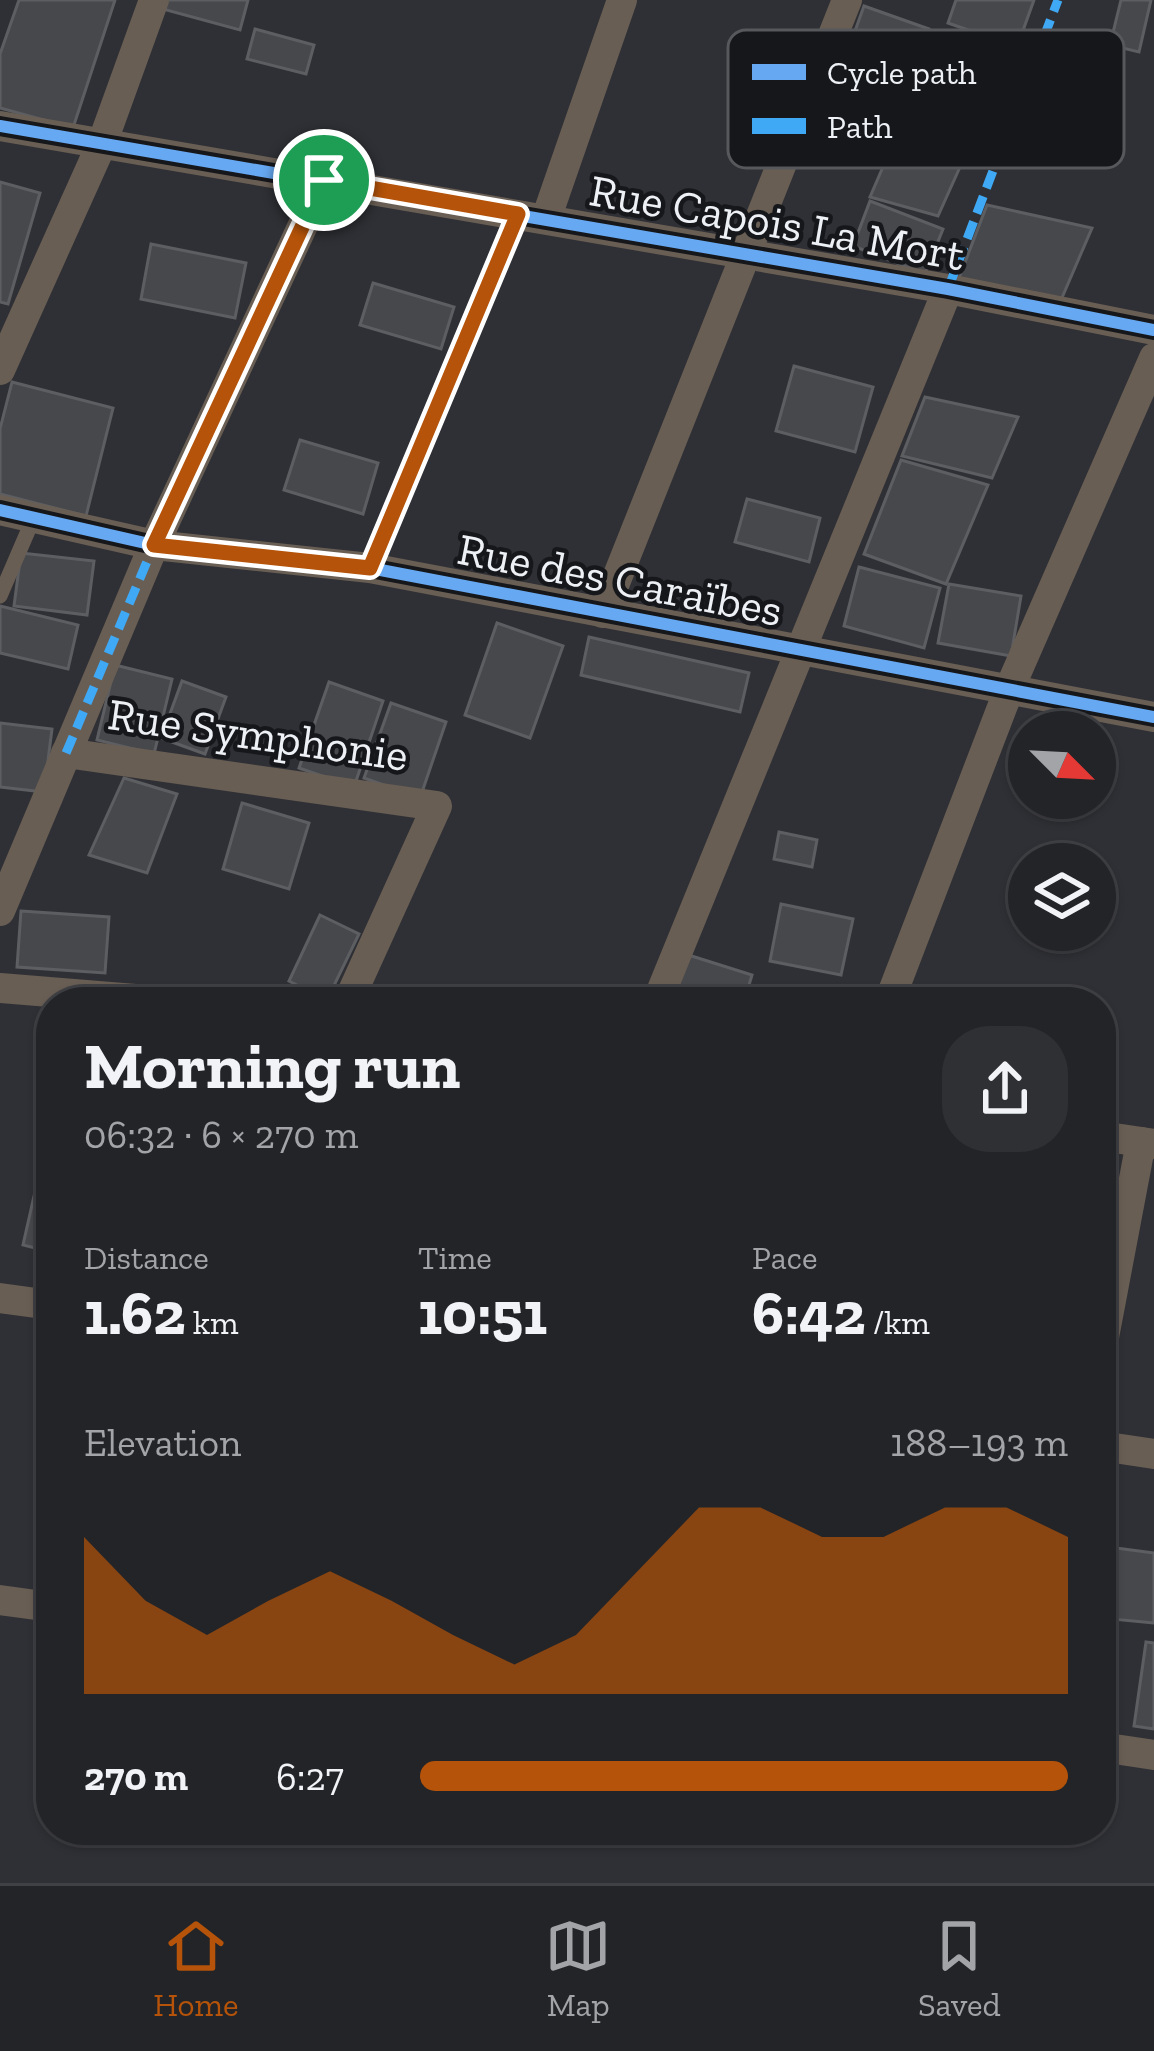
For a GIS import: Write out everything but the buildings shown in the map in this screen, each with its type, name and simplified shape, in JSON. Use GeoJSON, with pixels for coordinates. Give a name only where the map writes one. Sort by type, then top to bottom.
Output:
{"type":"FeatureCollection","features":[{"type":"Feature","properties":{"kind":"street"},"geometry":{"type":"LineString","coordinates":[[0,370],[103,141],[154,0]]}},
{"type":"Feature","properties":{"kind":"street"},"geometry":{"type":"LineString","coordinates":[[532,216],[622,0]]}},
{"type":"Feature","properties":{"kind":"street"},"geometry":{"type":"LineString","coordinates":[[835,30],[847,0]]}},
{"type":"Feature","properties":{"kind":"street","name":"Rue Capois La Mort"},"geometry":{"type":"LineString","coordinates":[[0,126],[948,289],[1154,330]]}},
{"type":"Feature","properties":{"kind":"street"},"geometry":{"type":"LineString","coordinates":[[603,613],[780,168]]}},
{"type":"Feature","properties":{"kind":"street"},"geometry":{"type":"LineString","coordinates":[[0,911],[154,545],[324,180]]}},
{"type":"Feature","properties":{"kind":"street"},"geometry":{"type":"LineString","coordinates":[[663,987],[948,289]]}},
{"type":"Feature","properties":{"kind":"street"},"geometry":{"type":"LineString","coordinates":[[895,987],[1008,692],[1154,358]]}},
{"type":"Feature","properties":{"kind":"street","name":"Rue des Caraïbes"},"geometry":{"type":"LineString","coordinates":[[0,510],[154,545],[370,568],[1154,717]]}},
{"type":"Feature","properties":{"kind":"street","name":"Rue Symphonie"},"geometry":{"type":"LineString","coordinates":[[66,753],[437,806],[355,987]]}},
{"type":"Feature","properties":{"kind":"street"},"geometry":{"type":"LineString","coordinates":[[0,988],[36,991]]}},
{"type":"Feature","properties":{"kind":"street"},"geometry":{"type":"LineString","coordinates":[[1116,1138],[1147,1143],[1116,1285]]}},
{"type":"Feature","properties":{"kind":"street"},"geometry":{"type":"LineString","coordinates":[[0,1298],[36,1303]]}},
{"type":"Feature","properties":{"kind":"street"},"geometry":{"type":"LineString","coordinates":[[1116,1448],[1154,1454]]}},
{"type":"Feature","properties":{"kind":"street"},"geometry":{"type":"LineString","coordinates":[[0,1600],[36,1605]]}},
{"type":"Feature","properties":{"kind":"street"},"geometry":{"type":"LineString","coordinates":[[1116,1749],[1154,1755]]}},
{"type":"Feature","properties":{"kind":"lane"},"geometry":{"type":"LineString","coordinates":[[370,568],[532,216]]}},
{"type":"Feature","properties":{"kind":"lane"},"geometry":{"type":"LineString","coordinates":[[0,596],[34,517]]}},
{"type":"Feature","properties":{"kind":"marked path"},"geometry":{"type":"LineString","coordinates":[[1047,30],[1058,0]]}},
{"type":"Feature","properties":{"kind":"marked path"},"geometry":{"type":"LineString","coordinates":[[948,289],[994,168]]}},
{"type":"Feature","properties":{"kind":"marked path"},"geometry":{"type":"LineString","coordinates":[[66,753],[154,545]]}},
{"type":"Feature","properties":{"kind":"cycle path"},"geometry":{"type":"LineString","coordinates":[[0,126],[948,289],[1154,330]]}},
{"type":"Feature","properties":{"kind":"cycle path"},"geometry":{"type":"LineString","coordinates":[[0,510],[154,545],[370,568],[1154,717]]}},
{"type":"Feature","properties":{"kind":"route"},"geometry":{"type":"LineString","coordinates":[[324,180],[518,214],[370,568],[154,545],[211,423],[324,180]]}}]}
